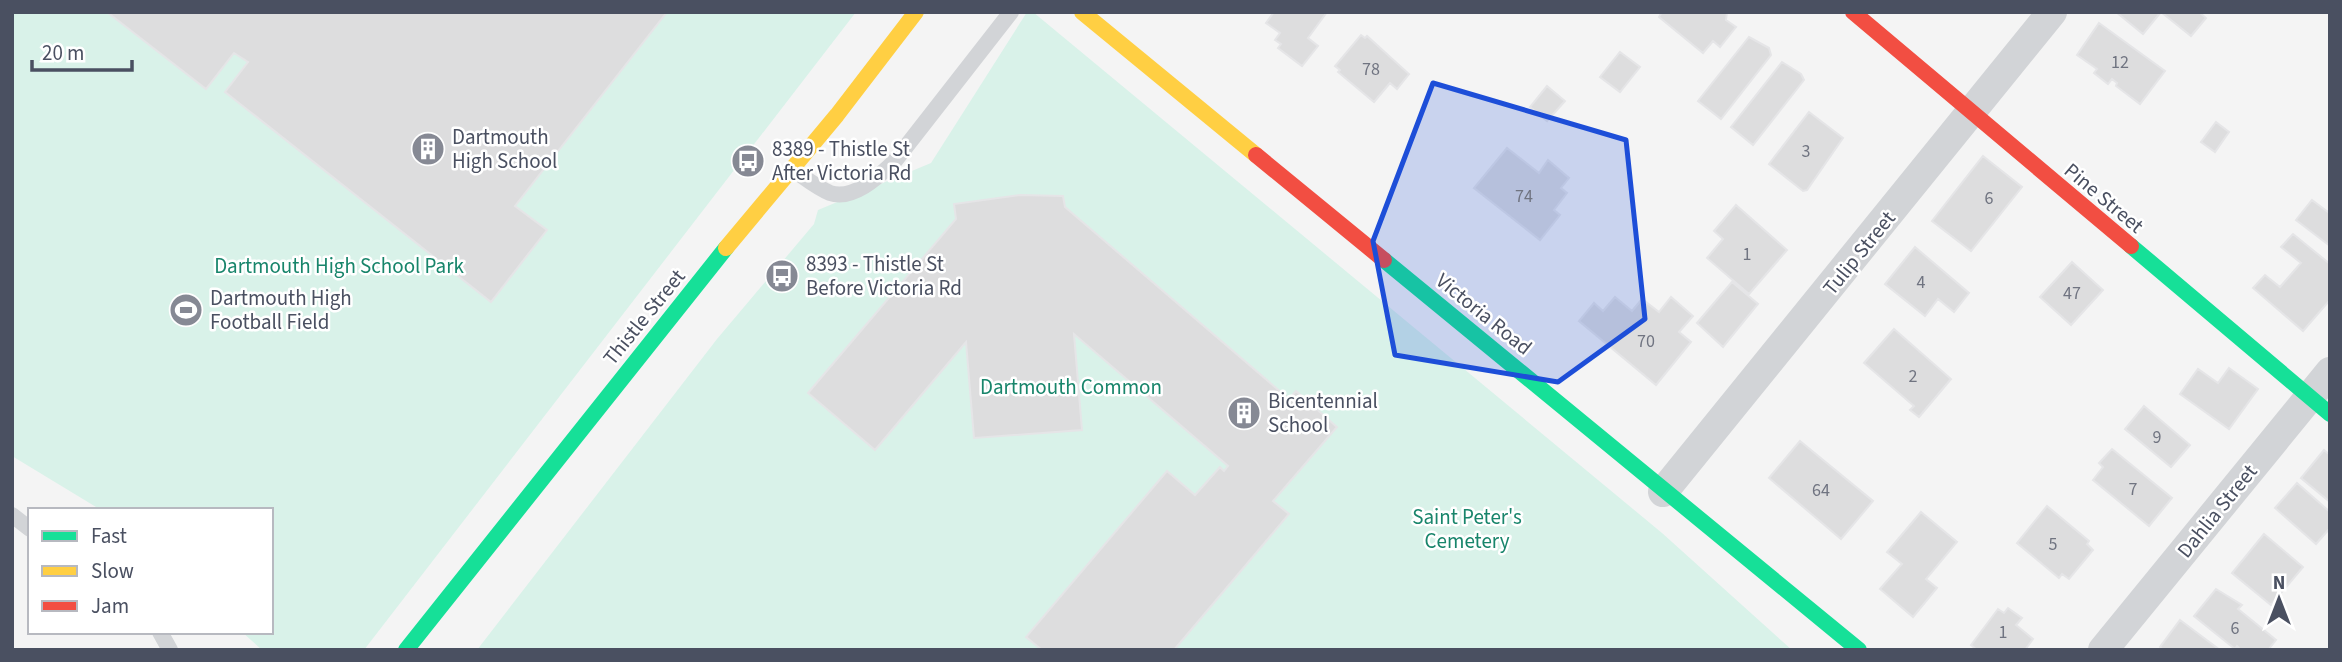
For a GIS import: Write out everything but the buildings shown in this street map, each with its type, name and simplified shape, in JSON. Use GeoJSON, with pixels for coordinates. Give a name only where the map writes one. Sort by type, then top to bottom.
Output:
{"type":"FeatureCollection","features":[{"type":"Feature","properties":{"kind":"street","name":"Thistle Street"},"geometry":{"type":"LineString","coordinates":[[406,650],[916,12]]}},
{"type":"Feature","properties":{"kind":"street","name":"Victoria Road"},"geometry":{"type":"LineString","coordinates":[[1082,12],[1486,342],[1663,492],[1859,650]]}},
{"type":"Feature","properties":{"kind":"street","name":"Pine Street"},"geometry":{"type":"LineString","coordinates":[[1853,12],[1972,116],[2320,406]]}},
{"type":"Feature","properties":{"kind":"street","name":"Tulip Street"},"geometry":{"type":"LineString","coordinates":[[1663,492],[1972,116],[2052,12]]}},
{"type":"Feature","properties":{"kind":"street","name":"Dahlia Street"},"geometry":{"type":"LineString","coordinates":[[2103,650],[2320,406],[2330,372]]}},
{"type":"Feature","properties":{"kind":"lane"},"geometry":{"type":"LineString","coordinates":[[791,169],[831,193],[843,194],[876,179],[894,162],[1011,12]]}},
{"type":"Feature","properties":{"kind":"lane"},"geometry":{"type":"LineString","coordinates":[[12,515],[28,527]]}},
{"type":"Feature","properties":{"kind":"lane"},"geometry":{"type":"LineString","coordinates":[[161,634],[170,650]]}},
{"type":"Feature","properties":{"kind":"highlighted area"},"geometry":{"type":"Polygon","coordinates":[[[1433,83],[1626,140],[1645,319],[1558,382],[1395,355],[1373,241],[1433,83]]]}},
{"type":"Feature","properties":{"kind":"green space","name":"Dartmouth High School Park"},"geometry":{"type":"Polygon","coordinates":[[[12,12],[856,12],[364,650],[262,650],[244,634],[273,634],[273,508],[98,508],[12,456],[12,12]]]}},
{"type":"Feature","properties":{"kind":"green space","name":"Dartmouth Common"},"geometry":{"type":"Polygon","coordinates":[[[1027,12],[1033,12],[1662,533],[1792,650],[477,650],[717,339],[814,224],[818,210],[931,163],[1027,12]]]}},
{"type":"Feature","properties":{"kind":"traffic: fast"},"geometry":{"type":"LineString","coordinates":[[2131,246],[2330,414]]}},
{"type":"Feature","properties":{"kind":"traffic: fast"},"geometry":{"type":"LineString","coordinates":[[406,650],[726,248]]}},
{"type":"Feature","properties":{"kind":"traffic: fast"},"geometry":{"type":"LineString","coordinates":[[1384,260],[1859,650]]}},
{"type":"Feature","properties":{"kind":"traffic: slow"},"geometry":{"type":"LineString","coordinates":[[726,248],[837,115],[916,12]]}},
{"type":"Feature","properties":{"kind":"traffic: slow"},"geometry":{"type":"LineString","coordinates":[[1082,12],[1256,155]]}},
{"type":"Feature","properties":{"kind":"traffic: jam"},"geometry":{"type":"LineString","coordinates":[[1853,12],[2131,246]]}},
{"type":"Feature","properties":{"kind":"traffic: jam"},"geometry":{"type":"LineString","coordinates":[[1256,155],[1384,260]]}},
{"type":"Feature","properties":{"kind":"place","name":"Dartmouth High School"},"geometry":{"type":"Point","coordinates":[428,149]}},
{"type":"Feature","properties":{"kind":"place","name":"8389 - Thistle St After Victoria Rd"},"geometry":{"type":"Point","coordinates":[748,161]}},
{"type":"Feature","properties":{"kind":"place","name":"8393 - Thistle St Before Victoria Rd"},"geometry":{"type":"Point","coordinates":[782,276]}},
{"type":"Feature","properties":{"kind":"place","name":"Dartmouth High Football Field"},"geometry":{"type":"Point","coordinates":[186,310]}},
{"type":"Feature","properties":{"kind":"place","name":"Bicentennial School"},"geometry":{"type":"Point","coordinates":[1244,413]}},
{"type":"Feature","properties":{"kind":"park label","name":"Saint Peter's Cemetery"},"geometry":{"type":"Point","coordinates":[1467,529]}}]}
